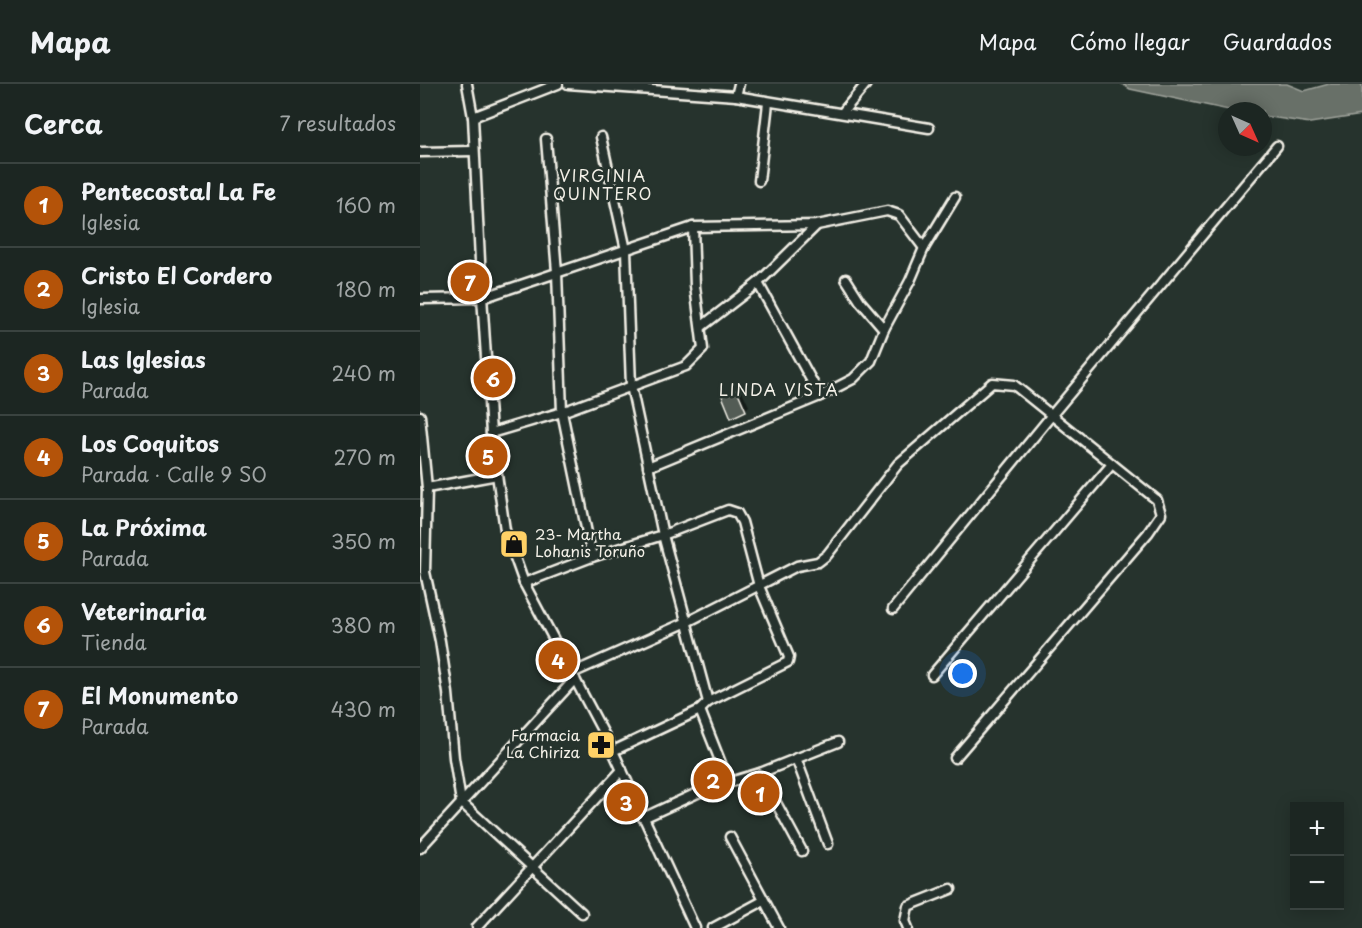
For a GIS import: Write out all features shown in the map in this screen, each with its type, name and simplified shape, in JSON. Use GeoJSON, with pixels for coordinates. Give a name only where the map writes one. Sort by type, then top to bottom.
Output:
{"type":"FeatureCollection","features":[{"type":"Feature","properties":{"kind":"street"},"geometry":{"type":"LineString","coordinates":[[467,84],[473,117],[473,151],[491,433],[505,530],[524,583],[613,751],[694,928]]}},
{"type":"Feature","properties":{"kind":"street"},"geometry":{"type":"LineString","coordinates":[[473,117],[558,84]]}},
{"type":"Feature","properties":{"kind":"street"},"geometry":{"type":"LineString","coordinates":[[568,84],[736,96],[929,128]]}},
{"type":"Feature","properties":{"kind":"street"},"geometry":{"type":"LineString","coordinates":[[736,96],[739,84]]}},
{"type":"Feature","properties":{"kind":"street"},"geometry":{"type":"LineString","coordinates":[[842,112],[866,84]]}},
{"type":"Feature","properties":{"kind":"street"},"geometry":{"type":"LineString","coordinates":[[759,182],[768,103]]}},
{"type":"Feature","properties":{"kind":"street"},"geometry":{"type":"LineString","coordinates":[[601,137],[626,250],[631,386],[663,535],[708,702]]}},
{"type":"Feature","properties":{"kind":"street"},"geometry":{"type":"LineString","coordinates":[[546,139],[557,272],[562,412],[592,557]]}},
{"type":"Feature","properties":{"kind":"street"},"geometry":{"type":"LineString","coordinates":[[893,609],[1277,146]]}},
{"type":"Feature","properties":{"kind":"street"},"geometry":{"type":"LineString","coordinates":[[420,152],[473,151]]}},
{"type":"Feature","properties":{"kind":"street"},"geometry":{"type":"LineString","coordinates":[[648,467],[820,396],[853,380],[871,361],[884,329],[910,281],[924,248],[955,197]]}},
{"type":"Feature","properties":{"kind":"street"},"geometry":{"type":"LineString","coordinates":[[420,299],[482,298],[693,227],[817,225],[887,211],[899,215],[924,248]]}},
{"type":"Feature","properties":{"kind":"street"},"geometry":{"type":"LineString","coordinates":[[701,327],[758,283],[817,225]]}},
{"type":"Feature","properties":{"kind":"street"},"geometry":{"type":"LineString","coordinates":[[491,433],[562,412],[686,366],[703,350],[695,286],[693,227]]}},
{"type":"Feature","properties":{"kind":"street"},"geometry":{"type":"LineString","coordinates":[[846,279],[860,301],[884,329]]}},
{"type":"Feature","properties":{"kind":"street"},"geometry":{"type":"LineString","coordinates":[[758,283],[820,396]]}},
{"type":"Feature","properties":{"kind":"street"},"geometry":{"type":"LineString","coordinates":[[420,848],[574,676],[797,566],[818,562],[898,464],[992,383],[1014,385],[1157,500],[1161,514],[1148,533],[955,758]]}},
{"type":"Feature","properties":{"kind":"street"},"geometry":{"type":"LineString","coordinates":[[420,416],[427,488],[423,573],[440,641],[461,802],[582,913]]}},
{"type":"Feature","properties":{"kind":"street"},"geometry":{"type":"LineString","coordinates":[[932,675],[1112,464]]}},
{"type":"Feature","properties":{"kind":"street"},"geometry":{"type":"LineString","coordinates":[[427,488],[497,475]]}},
{"type":"Feature","properties":{"kind":"street"},"geometry":{"type":"LineString","coordinates":[[524,583],[728,510],[737,513],[742,522],[759,586],[789,657],[788,662],[708,702],[700,710],[613,751]]}},
{"type":"Feature","properties":{"kind":"street"},"geometry":{"type":"LineString","coordinates":[[700,710],[728,781]]}},
{"type":"Feature","properties":{"kind":"street"},"geometry":{"type":"LineString","coordinates":[[643,818],[728,781],[760,772],[838,742]]}},
{"type":"Feature","properties":{"kind":"street"},"geometry":{"type":"LineString","coordinates":[[796,758],[828,844]]}},
{"type":"Feature","properties":{"kind":"street"},"geometry":{"type":"LineString","coordinates":[[477,927],[621,770]]}},
{"type":"Feature","properties":{"kind":"street"},"geometry":{"type":"LineString","coordinates":[[760,772],[802,851]]}},
{"type":"Feature","properties":{"kind":"street"},"geometry":{"type":"LineString","coordinates":[[730,837],[779,928]]}},
{"type":"Feature","properties":{"kind":"street"},"geometry":{"type":"LineString","coordinates":[[908,928],[905,921],[908,906],[951,890]]}},
{"type":"Feature","properties":{"kind":"street"},"geometry":{"type":"LineString","coordinates":[[712,928],[763,901]]}},
{"type":"Feature","properties":{"kind":"shaded area"},"geometry":{"type":"Polygon","coordinates":[[[1122,84],[1287,84],[1304,91],[1329,84],[1362,84],[1362,115],[1310,123],[1272,117],[1272,102],[1218,102],[1218,108],[1130,89],[1122,84]]]}},
{"type":"Feature","properties":{"kind":"building"},"geometry":{"type":"Polygon","coordinates":[[[737,390],[746,411],[731,418],[722,396],[737,390]]]}},
{"type":"Feature","properties":{"kind":"building"},"geometry":{"type":"Polygon","coordinates":[[[717,774],[719,782],[709,785],[707,778],[717,774]]]}},
{"type":"Feature","properties":{"kind":"building"},"geometry":{"type":"Polygon","coordinates":[[[761,781],[768,800],[758,804],[751,786],[761,781]]]}},
{"type":"Feature","properties":{"kind":"place","name":"El Monumento"},"geometry":{"type":"Point","coordinates":[470,282]}},
{"type":"Feature","properties":{"kind":"place","name":"Veterinaria"},"geometry":{"type":"Point","coordinates":[493,378]}},
{"type":"Feature","properties":{"kind":"place","name":"La Próxima"},"geometry":{"type":"Point","coordinates":[488,456]}},
{"type":"Feature","properties":{"kind":"place","name":"23- Martha Lohanis Toruño"},"geometry":{"type":"Point","coordinates":[514,544]}},
{"type":"Feature","properties":{"kind":"place","name":"Los Coquitos"},"geometry":{"type":"Point","coordinates":[558,660]}},
{"type":"Feature","properties":{"kind":"place","name":"Farmacia La Chiriza"},"geometry":{"type":"Point","coordinates":[601,745]}},
{"type":"Feature","properties":{"kind":"place","name":"Cristo El Cordero"},"geometry":{"type":"Point","coordinates":[713,780]}},
{"type":"Feature","properties":{"kind":"place","name":"Pentecostal La Fe"},"geometry":{"type":"Point","coordinates":[760,793]}},
{"type":"Feature","properties":{"kind":"place","name":"Las Iglesias"},"geometry":{"type":"Point","coordinates":[626,802]}},
{"type":"Feature","properties":{"kind":"district","name":"VIRGINIA QUINTERO"},"geometry":{"type":"Point","coordinates":[603,185]}},
{"type":"Feature","properties":{"kind":"district","name":"LINDA VISTA"},"geometry":{"type":"Point","coordinates":[779,390]}}]}
